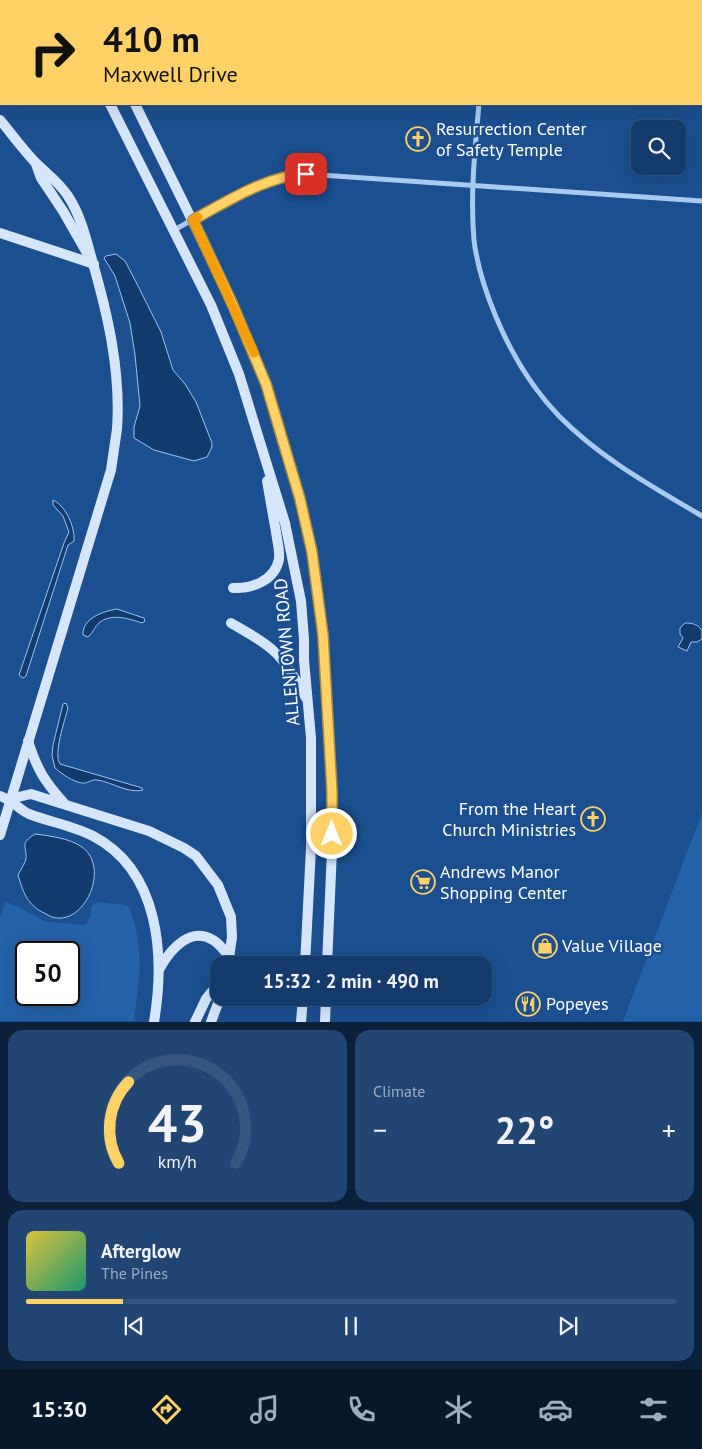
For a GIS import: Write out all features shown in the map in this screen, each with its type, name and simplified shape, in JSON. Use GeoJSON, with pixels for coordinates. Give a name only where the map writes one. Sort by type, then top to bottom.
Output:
{"type":"FeatureCollection","features":[{"type":"Feature","properties":{"kind":"main road","name":"ALLENTOWN ROAD"},"geometry":{"type":"LineString","coordinates":[[111,105],[211,305],[227,343],[286,523],[300,593],[311,738],[311,848],[305,956]]}},
{"type":"Feature","properties":{"kind":"main road","name":"ALLENTOWN ROAD"},"geometry":{"type":"LineString","coordinates":[[136,105],[232,303],[266,384],[300,499],[312,552],[323,635],[332,791],[332,850],[327,956]]}},
{"type":"Feature","properties":{"kind":"main road"},"geometry":{"type":"LineString","coordinates":[[0,120],[35,162],[41,178],[94,264],[110,331],[116,371],[117,428],[110,470],[79,577],[28,740],[5,798],[0,834]]}},
{"type":"Feature","properties":{"kind":"main road"},"geometry":{"type":"LineString","coordinates":[[0,233],[94,264]]}},
{"type":"Feature","properties":{"kind":"main road"},"geometry":{"type":"LineString","coordinates":[[233,588],[246,588],[267,578],[279,559],[260,440]]}},
{"type":"Feature","properties":{"kind":"main road"},"geometry":{"type":"LineString","coordinates":[[231,623],[276,653],[299,684],[308,701]]}},
{"type":"Feature","properties":{"kind":"main road"},"geometry":{"type":"LineString","coordinates":[[28,740],[34,760],[45,781],[64,804]]}},
{"type":"Feature","properties":{"kind":"main road"},"geometry":{"type":"LineString","coordinates":[[5,798],[31,794],[64,804],[149,830],[196,856],[218,884],[226,901],[231,917],[232,937],[230,956]]}},
{"type":"Feature","properties":{"kind":"main road"},"geometry":{"type":"LineString","coordinates":[[5,798],[26,813],[92,835],[111,847],[127,862],[142,884],[155,926],[160,968],[154,1022]]}},
{"type":"Feature","properties":{"kind":"main road"},"geometry":{"type":"LineString","coordinates":[[160,968],[168,953],[178,944],[198,936],[213,940],[225,956]]}},
{"type":"Feature","properties":{"kind":"main road"},"geometry":{"type":"LineString","coordinates":[[195,1022],[210,994]]}},
{"type":"Feature","properties":{"kind":"main road"},"geometry":{"type":"LineString","coordinates":[[203,1022],[211,1006]]}},
{"type":"Feature","properties":{"kind":"main road"},"geometry":{"type":"LineString","coordinates":[[211,1022],[217,1006]]}},
{"type":"Feature","properties":{"kind":"main road"},"geometry":{"type":"LineString","coordinates":[[218,1022],[224,1006]]}},
{"type":"Feature","properties":{"kind":"main road"},"geometry":{"type":"LineString","coordinates":[[302,1022],[303,1006]]}},
{"type":"Feature","properties":{"kind":"main road"},"geometry":{"type":"LineString","coordinates":[[325,1022],[326,1006]]}},
{"type":"Feature","properties":{"kind":"street"},"geometry":{"type":"LineString","coordinates":[[479,105],[472,185],[474,242],[483,280],[501,328],[530,381],[559,416],[596,448],[647,484],[702,516]]}},
{"type":"Feature","properties":{"kind":"street"},"geometry":{"type":"LineString","coordinates":[[174,230],[252,190],[295,175],[318,174],[702,201]]}},
{"type":"Feature","properties":{"kind":"shaded area"},"geometry":{"type":"Polygon","coordinates":[[[116,254],[125,261],[161,332],[173,370],[185,384],[196,402],[212,443],[207,457],[194,461],[154,450],[134,438],[134,427],[140,406],[130,323],[115,276],[104,258],[116,254]]]}},
{"type":"Feature","properties":{"kind":"shaded area"},"geometry":{"type":"Polygon","coordinates":[[[53,500],[66,512],[73,530],[74,541],[68,545],[26,676],[23,678],[19,675],[69,532],[63,516],[53,505],[53,500]]]}},
{"type":"Feature","properties":{"kind":"shaded area"},"geometry":{"type":"Polygon","coordinates":[[[117,609],[144,618],[145,621],[142,623],[116,617],[105,619],[97,625],[88,637],[83,635],[86,624],[95,616],[117,609]]]}},
{"type":"Feature","properties":{"kind":"shaded area"},"geometry":{"type":"Polygon","coordinates":[[[685,623],[695,624],[702,631],[702,639],[697,642],[691,642],[687,651],[678,647],[683,638],[680,634],[680,628],[685,623]]]}},
{"type":"Feature","properties":{"kind":"shaded area"},"geometry":{"type":"Polygon","coordinates":[[[66,703],[68,708],[60,737],[58,753],[60,764],[139,787],[143,790],[126,789],[97,780],[84,783],[79,782],[55,768],[52,755],[53,745],[63,704],[66,703]]]}},
{"type":"Feature","properties":{"kind":"shaded area"},"geometry":{"type":"Polygon","coordinates":[[[702,813],[702,1021],[623,1021],[702,813]]]}},
{"type":"Feature","properties":{"kind":"shaded area"},"geometry":{"type":"Polygon","coordinates":[[[35,834],[71,841],[82,847],[90,856],[94,868],[94,881],[90,894],[83,905],[74,913],[64,918],[52,917],[32,905],[26,896],[18,875],[26,859],[25,843],[35,834]]]}},
{"type":"Feature","properties":{"kind":"shaded area"},"geometry":{"type":"Polygon","coordinates":[[[5,902],[19,907],[46,922],[86,925],[90,917],[92,905],[99,902],[128,906],[134,920],[140,963],[134,1021],[0,1021],[0,918],[5,902]]]}},
{"type":"Feature","properties":{"kind":"slow traffic"},"geometry":{"type":"LineString","coordinates":[[198,217],[193,220],[254,353]]}},
{"type":"Feature","properties":{"kind":"place","name":"Resurrection Center of Safety Temple"},"geometry":{"type":"Point","coordinates":[418,139]}},
{"type":"Feature","properties":{"kind":"place","name":"From the Heart Church Ministries"},"geometry":{"type":"Point","coordinates":[593,819]}},
{"type":"Feature","properties":{"kind":"place","name":"Andrews Manor Shopping Center"},"geometry":{"type":"Point","coordinates":[423,882]}},
{"type":"Feature","properties":{"kind":"place","name":"Value Village"},"geometry":{"type":"Point","coordinates":[545,946]}},
{"type":"Feature","properties":{"kind":"place","name":"Popeyes"},"geometry":{"type":"Point","coordinates":[528,1004]}},
{"type":"Feature","properties":{"kind":"route"},"geometry":{"type":"LineString","coordinates":[[306,174],[283,178],[262,185],[193,220],[232,303],[266,384],[300,499],[312,552],[323,635],[332,791],[332,834]]}}]}
